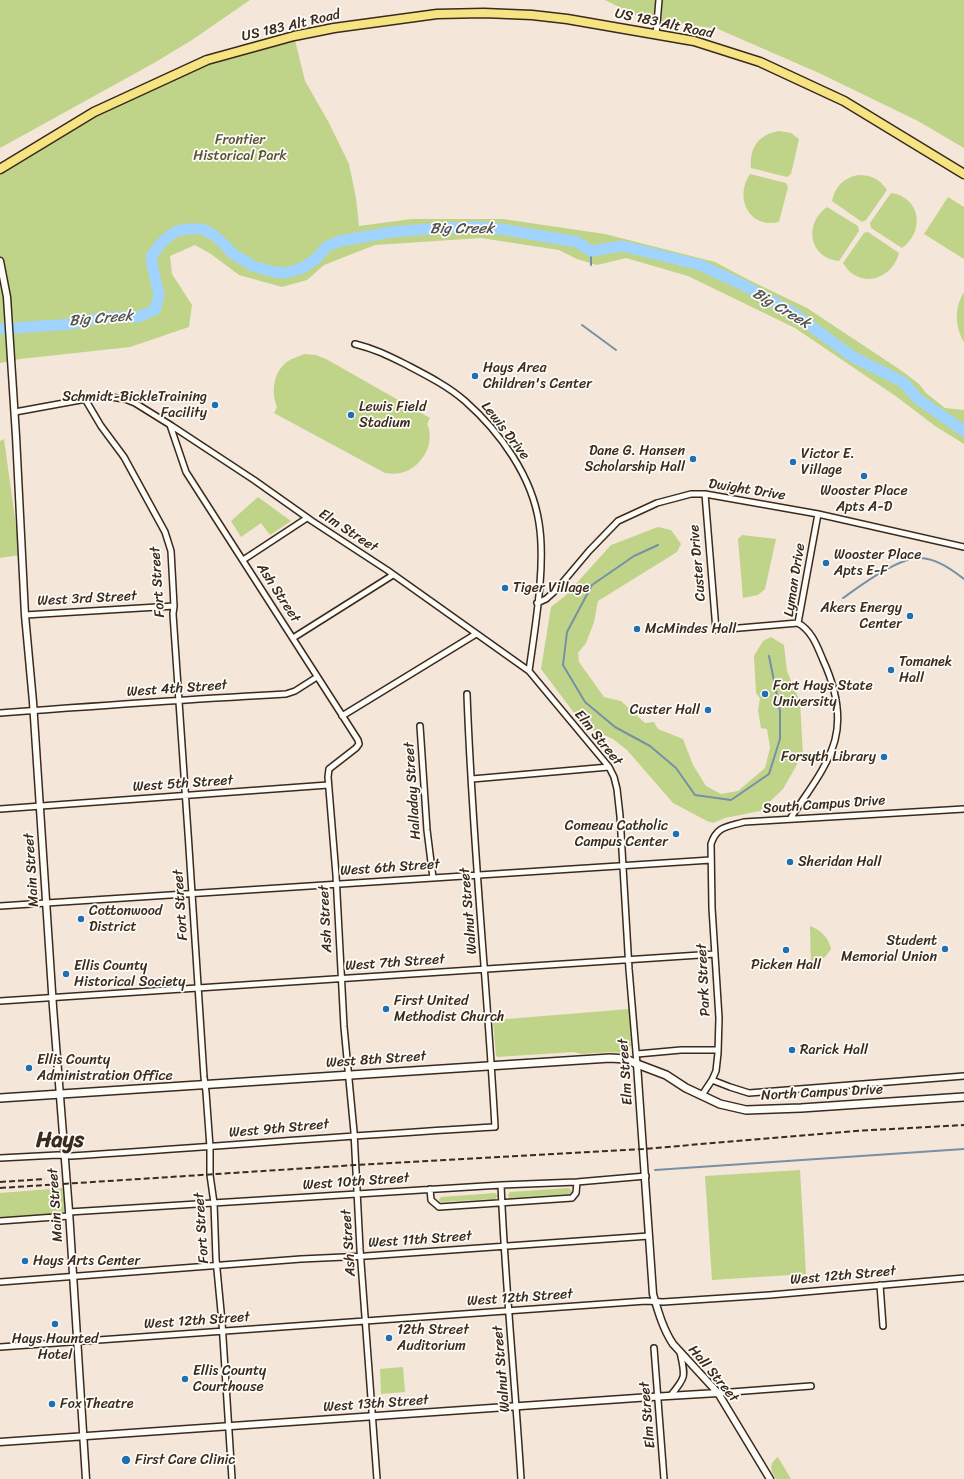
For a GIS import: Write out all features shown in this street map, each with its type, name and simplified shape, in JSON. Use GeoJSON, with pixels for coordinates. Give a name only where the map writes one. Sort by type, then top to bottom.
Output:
{"type":"FeatureCollection","features":[{"type":"Feature","properties":{"kind":"highway","name":"US 183 Alt Road"},"geometry":{"type":"LineString","coordinates":[[0,169],[98,110],[207,60],[321,30],[437,14],[484,13],[532,15],[567,19],[694,41],[760,62],[844,101],[964,174]]}},
{"type":"Feature","properties":{"kind":"main road","name":"West 8th Street"},"geometry":{"type":"LineString","coordinates":[[0,1098],[610,1058],[626,1059],[666,1075],[686,1088]]}},
{"type":"Feature","properties":{"kind":"main road","name":"North Campus Drive"},"geometry":{"type":"LineString","coordinates":[[686,1088],[720,1104],[746,1110],[801,1108],[964,1097]]}},
{"type":"Feature","properties":{"kind":"street"},"geometry":{"type":"LineString","coordinates":[[656,35],[659,0]]}},
{"type":"Feature","properties":{"kind":"street","name":"Main Street"},"geometry":{"type":"LineString","coordinates":[[0,260],[7,296],[15,412],[25,615],[78,1341],[86,1479]]}},
{"type":"Feature","properties":{"kind":"street","name":"Lewis Drive"},"geometry":{"type":"LineString","coordinates":[[355,344],[375,349],[413,368],[438,382],[464,400],[484,420],[512,455],[528,481],[539,523],[541,546],[537,603],[529,671]]}},
{"type":"Feature","properties":{"kind":"street","name":"Elm Street"},"geometry":{"type":"LineString","coordinates":[[15,412],[97,397],[125,399],[139,406],[254,480],[307,518],[393,574],[529,671],[608,767],[614,777],[617,788],[646,1176],[653,1294],[655,1302]]}},
{"type":"Feature","properties":{"kind":"street","name":"Fort Street"},"geometry":{"type":"LineString","coordinates":[[85,399],[101,426],[124,457],[165,532],[171,551],[174,606],[172,614],[210,1147],[210,1175],[214,1204],[217,1266],[223,1331],[232,1479]]}},
{"type":"Feature","properties":{"kind":"street","name":"Ash Street"},"geometry":{"type":"LineString","coordinates":[[170,425],[186,472],[358,740],[359,744],[329,769],[328,785],[336,884],[344,1027],[354,1135],[365,1321],[377,1479]]}},
{"type":"Feature","properties":{"kind":"street","name":"Dwight Drive"},"geometry":{"type":"LineString","coordinates":[[537,603],[546,599],[557,589],[589,551],[618,521],[657,503],[691,494],[705,494],[818,514],[964,547]]}},
{"type":"Feature","properties":{"kind":"street","name":"Custer Drive"},"geometry":{"type":"LineString","coordinates":[[705,494],[716,630],[798,623]]}},
{"type":"Feature","properties":{"kind":"street","name":"Lyman Drive"},"geometry":{"type":"LineString","coordinates":[[790,819],[823,769],[835,740],[838,722],[836,699],[828,670],[814,640],[804,626],[798,623],[818,514]]}},
{"type":"Feature","properties":{"kind":"street"},"geometry":{"type":"LineString","coordinates":[[243,560],[307,518]]}},
{"type":"Feature","properties":{"kind":"street"},"geometry":{"type":"LineString","coordinates":[[293,638],[393,574]]}},
{"type":"Feature","properties":{"kind":"street","name":"West 3rd Street"},"geometry":{"type":"LineString","coordinates":[[25,615],[174,606]]}},
{"type":"Feature","properties":{"kind":"street"},"geometry":{"type":"LineString","coordinates":[[342,716],[476,634]]}},
{"type":"Feature","properties":{"kind":"street","name":"West 4th Street"},"geometry":{"type":"LineString","coordinates":[[0,712],[286,694],[296,691],[317,677]]}},
{"type":"Feature","properties":{"kind":"street","name":"Walnut Street"},"geometry":{"type":"LineString","coordinates":[[467,694],[495,1127]]}},
{"type":"Feature","properties":{"kind":"street","name":"Halladay Street"},"geometry":{"type":"LineString","coordinates":[[420,726],[427,830],[433,878]]}},
{"type":"Feature","properties":{"kind":"street"},"geometry":{"type":"LineString","coordinates":[[472,779],[608,767]]}},
{"type":"Feature","properties":{"kind":"street","name":"West 5th Street"},"geometry":{"type":"LineString","coordinates":[[0,809],[328,785]]}},
{"type":"Feature","properties":{"kind":"street","name":"South Campus Drive"},"geometry":{"type":"LineString","coordinates":[[711,860],[711,844],[714,835],[719,830],[744,822],[964,809]]}},
{"type":"Feature","properties":{"kind":"street","name":"West 6th Street"},"geometry":{"type":"LineString","coordinates":[[0,906],[711,860]]}},
{"type":"Feature","properties":{"kind":"street","name":"Park Street"},"geometry":{"type":"LineString","coordinates":[[702,1095],[716,1071],[718,1050],[718,1001],[712,908],[711,860]]}},
{"type":"Feature","properties":{"kind":"street","name":"West 7th Street"},"geometry":{"type":"LineString","coordinates":[[0,1001],[715,954]]}},
{"type":"Feature","properties":{"kind":"street"},"geometry":{"type":"LineString","coordinates":[[637,1054],[681,1050],[718,1050]]}},
{"type":"Feature","properties":{"kind":"street","name":"North Campus Drive"},"geometry":{"type":"LineString","coordinates":[[712,1080],[749,1093],[964,1076]]}},
{"type":"Feature","properties":{"kind":"street","name":"West 9th Street"},"geometry":{"type":"LineString","coordinates":[[0,1158],[58,1155],[65,1157],[354,1135],[495,1127]]}},
{"type":"Feature","properties":{"kind":"street","name":"West 10th Street"},"geometry":{"type":"LineString","coordinates":[[0,1221],[69,1214],[430,1189],[577,1182],[646,1176]]}},
{"type":"Feature","properties":{"kind":"street"},"geometry":{"type":"LineString","coordinates":[[430,1189],[431,1200],[439,1207],[572,1198],[576,1192],[577,1182]]}},
{"type":"Feature","properties":{"kind":"street","name":"Walnut Street"},"geometry":{"type":"LineString","coordinates":[[501,1185],[511,1359],[521,1479]]}},
{"type":"Feature","properties":{"kind":"street","name":"West 11th Street"},"geometry":{"type":"LineString","coordinates":[[0,1282],[302,1259],[505,1247],[649,1236]]}},
{"type":"Feature","properties":{"kind":"street","name":"West 12th Street"},"geometry":{"type":"LineString","coordinates":[[0,1347],[646,1301],[655,1302],[770,1295],[964,1278]]}},
{"type":"Feature","properties":{"kind":"street"},"geometry":{"type":"LineString","coordinates":[[880,1285],[883,1326]]}},
{"type":"Feature","properties":{"kind":"street","name":"Hall Street"},"geometry":{"type":"LineString","coordinates":[[655,1302],[667,1335],[680,1352],[718,1393],[770,1479]]}},
{"type":"Feature","properties":{"kind":"street","name":"Elm Street"},"geometry":{"type":"LineString","coordinates":[[654,1348],[664,1479]]}},
{"type":"Feature","properties":{"kind":"street"},"geometry":{"type":"LineString","coordinates":[[671,1395],[683,1381],[684,1373],[680,1352]]}},
{"type":"Feature","properties":{"kind":"street","name":"West 13th Street"},"geometry":{"type":"LineString","coordinates":[[0,1442],[810,1386]]}},
{"type":"Feature","properties":{"kind":"green space"},"geometry":{"type":"Polygon","coordinates":[[[0,0],[250,0],[192,40],[154,63],[0,148],[0,0]]]}},
{"type":"Feature","properties":{"kind":"green space"},"geometry":{"type":"Polygon","coordinates":[[[605,0],[964,0],[964,148],[918,121],[819,73],[718,29],[641,18],[605,0]]]}},
{"type":"Feature","properties":{"kind":"green space","name":"Frontier Historical Park"},"geometry":{"type":"Polygon","coordinates":[[[294,36],[305,81],[329,123],[349,164],[356,198],[359,226],[412,219],[503,219],[605,234],[715,262],[807,308],[902,371],[919,384],[926,393],[945,408],[964,410],[964,444],[935,426],[897,397],[795,328],[688,276],[626,258],[597,265],[577,259],[559,250],[481,238],[375,245],[324,265],[307,280],[282,287],[239,275],[211,254],[195,245],[170,256],[172,274],[192,305],[189,327],[130,347],[20,359],[0,363],[0,170],[71,125],[184,70],[294,36]]]}},
{"type":"Feature","properties":{"kind":"green space"},"geometry":{"type":"Polygon","coordinates":[[[779,131],[791,133],[799,139],[791,174],[787,177],[751,168],[752,154],[757,143],[766,135],[779,131]]]}},
{"type":"Feature","properties":{"kind":"green space"},"geometry":{"type":"Polygon","coordinates":[[[750,174],[786,183],[788,187],[779,222],[768,223],[760,221],[752,216],[747,210],[744,202],[744,193],[745,183],[750,174]]]}},
{"type":"Feature","properties":{"kind":"green space"},"geometry":{"type":"Polygon","coordinates":[[[858,175],[875,178],[887,190],[866,220],[862,222],[832,201],[835,191],[844,181],[858,175]]]}},
{"type":"Feature","properties":{"kind":"green space"},"geometry":{"type":"Polygon","coordinates":[[[891,193],[901,196],[909,201],[914,208],[916,216],[917,225],[914,233],[902,248],[871,228],[870,223],[891,193]]]}},
{"type":"Feature","properties":{"kind":"green space"},"geometry":{"type":"Polygon","coordinates":[[[948,197],[964,207],[964,259],[924,234],[948,197]]]}},
{"type":"Feature","properties":{"kind":"green space"},"geometry":{"type":"Polygon","coordinates":[[[827,207],[858,226],[859,231],[839,261],[821,254],[813,239],[815,222],[827,207]]]}},
{"type":"Feature","properties":{"kind":"green space"},"geometry":{"type":"Polygon","coordinates":[[[868,232],[899,253],[890,270],[874,278],[866,279],[858,277],[843,263],[864,233],[868,232]]]}},
{"type":"Feature","properties":{"kind":"green space"},"geometry":{"type":"Polygon","coordinates":[[[964,292],[964,342],[957,324],[957,311],[964,292]]]}},
{"type":"Feature","properties":{"kind":"green space","name":"Lewis Field Stadium"},"geometry":{"type":"Polygon","coordinates":[[[305,354],[316,355],[326,359],[430,418],[427,424],[430,439],[426,453],[422,459],[411,469],[402,473],[385,473],[274,413],[277,407],[274,395],[276,376],[288,361],[305,354]]]}},
{"type":"Feature","properties":{"kind":"green space"},"geometry":{"type":"Polygon","coordinates":[[[4,439],[20,555],[0,558],[0,441],[4,439]]]}},
{"type":"Feature","properties":{"kind":"green space"},"geometry":{"type":"Polygon","coordinates":[[[258,497],[291,521],[270,535],[261,523],[241,537],[231,521],[258,497]]]}},
{"type":"Feature","properties":{"kind":"green space"},"geometry":{"type":"Polygon","coordinates":[[[658,527],[671,530],[681,544],[677,552],[598,601],[594,622],[586,643],[578,653],[579,662],[604,697],[621,701],[645,723],[654,722],[658,729],[683,739],[693,765],[706,786],[721,794],[738,791],[765,768],[770,748],[767,729],[761,728],[758,710],[760,698],[756,693],[754,656],[763,641],[771,637],[784,645],[787,671],[800,702],[803,754],[783,789],[760,811],[725,818],[713,823],[673,803],[627,750],[613,739],[584,726],[541,669],[551,607],[565,596],[611,545],[658,527]]]}},
{"type":"Feature","properties":{"kind":"green space"},"geometry":{"type":"Polygon","coordinates":[[[742,535],[776,539],[765,589],[758,595],[743,598],[738,539],[742,535]]]}},
{"type":"Feature","properties":{"kind":"green space"},"geometry":{"type":"Polygon","coordinates":[[[810,926],[824,935],[831,949],[826,956],[811,968],[810,926]]]}},
{"type":"Feature","properties":{"kind":"green space"},"geometry":{"type":"Polygon","coordinates":[[[629,1009],[631,1045],[629,1050],[625,1053],[610,1052],[581,1054],[574,1052],[497,1057],[496,1055],[493,1022],[495,1020],[629,1009]]]}},
{"type":"Feature","properties":{"kind":"green space"},"geometry":{"type":"Polygon","coordinates":[[[800,1170],[806,1274],[712,1280],[705,1176],[800,1170]]]}},
{"type":"Feature","properties":{"kind":"green space"},"geometry":{"type":"Polygon","coordinates":[[[63,1188],[65,1214],[0,1219],[0,1193],[63,1188]]]}},
{"type":"Feature","properties":{"kind":"green space"},"geometry":{"type":"Polygon","coordinates":[[[569,1188],[572,1191],[569,1194],[509,1198],[508,1195],[510,1192],[569,1188]]]}},
{"type":"Feature","properties":{"kind":"green space"},"geometry":{"type":"Polygon","coordinates":[[[495,1193],[498,1196],[495,1199],[440,1202],[439,1200],[441,1197],[495,1193]]]}},
{"type":"Feature","properties":{"kind":"green space"},"geometry":{"type":"Polygon","coordinates":[[[403,1367],[405,1392],[381,1394],[380,1369],[403,1367]]]}},
{"type":"Feature","properties":{"kind":"green space"},"geometry":{"type":"Polygon","coordinates":[[[778,1457],[791,1479],[776,1479],[774,1476],[771,1468],[773,1462],[778,1457]]]}},
{"type":"Feature","properties":{"kind":"waterway","name":"Big Creek"},"geometry":{"type":"LineString","coordinates":[[0,329],[72,324],[99,318],[138,317],[155,310],[159,295],[151,257],[161,243],[177,231],[202,229],[214,235],[232,253],[253,266],[274,272],[286,273],[302,268],[316,259],[326,247],[340,241],[392,232],[439,228],[477,227],[501,229],[577,242],[591,251],[622,246],[700,265],[743,285],[792,312],[853,357],[903,382],[918,399],[964,431]]}},
{"type":"Feature","properties":{"kind":"waterway"},"geometry":{"type":"LineString","coordinates":[[591,251],[591,265]]}},
{"type":"Feature","properties":{"kind":"waterway"},"geometry":{"type":"LineString","coordinates":[[582,325],[616,350]]}},
{"type":"Feature","properties":{"kind":"waterway"},"geometry":{"type":"LineString","coordinates":[[658,545],[634,556],[592,585],[567,632],[563,665],[585,702],[615,727],[650,746],[676,768],[695,795],[731,800],[769,774],[780,739],[780,711],[769,656]]}},
{"type":"Feature","properties":{"kind":"waterway"},"geometry":{"type":"LineString","coordinates":[[843,598],[880,573],[902,562],[912,559],[921,558],[933,560],[949,568],[964,579]]}},
{"type":"Feature","properties":{"kind":"waterway"},"geometry":{"type":"LineString","coordinates":[[655,1170],[964,1149]]}},
{"type":"Feature","properties":{"kind":"railway"},"geometry":{"type":"LineString","coordinates":[[0,1188],[356,1165],[643,1149],[855,1131],[964,1125]]}},
{"type":"Feature","properties":{"kind":"railway"},"geometry":{"type":"LineString","coordinates":[[0,1182],[45,1179]]}},
{"type":"Feature","properties":{"kind":"place","name":"Hays Area Children's Center"},"geometry":{"type":"Point","coordinates":[475,376]}},
{"type":"Feature","properties":{"kind":"place","name":"Schmidt-BickleTraining Facility"},"geometry":{"type":"Point","coordinates":[215,405]}},
{"type":"Feature","properties":{"kind":"place","name":"Lewis Field Stadium"},"geometry":{"type":"Point","coordinates":[351,415]}},
{"type":"Feature","properties":{"kind":"place","name":"Dane G. Hansen Scholarship Hall"},"geometry":{"type":"Point","coordinates":[693,459]}},
{"type":"Feature","properties":{"kind":"place","name":"Victor E. Village"},"geometry":{"type":"Point","coordinates":[793,462]}},
{"type":"Feature","properties":{"kind":"place","name":"Wooster Place Apts A-D"},"geometry":{"type":"Point","coordinates":[864,476]}},
{"type":"Feature","properties":{"kind":"place","name":"Wooster Place Apts E-F"},"geometry":{"type":"Point","coordinates":[826,563]}},
{"type":"Feature","properties":{"kind":"place","name":"Tiger Village"},"geometry":{"type":"Point","coordinates":[505,588]}},
{"type":"Feature","properties":{"kind":"place","name":"Akers Energy Center"},"geometry":{"type":"Point","coordinates":[910,616]}},
{"type":"Feature","properties":{"kind":"place","name":"McMindes Hall"},"geometry":{"type":"Point","coordinates":[637,629]}},
{"type":"Feature","properties":{"kind":"place","name":"Tomanek Hall"},"geometry":{"type":"Point","coordinates":[891,670]}},
{"type":"Feature","properties":{"kind":"place","name":"Fort Hays State University"},"geometry":{"type":"Point","coordinates":[765,694]}},
{"type":"Feature","properties":{"kind":"place","name":"Custer Hall"},"geometry":{"type":"Point","coordinates":[708,710]}},
{"type":"Feature","properties":{"kind":"place","name":"Forsyth Library"},"geometry":{"type":"Point","coordinates":[884,757]}},
{"type":"Feature","properties":{"kind":"place","name":"Comeau Catholic Campus Center"},"geometry":{"type":"Point","coordinates":[676,834]}},
{"type":"Feature","properties":{"kind":"place","name":"Sheridan Hall"},"geometry":{"type":"Point","coordinates":[790,862]}},
{"type":"Feature","properties":{"kind":"place","name":"Cottonwood District"},"geometry":{"type":"Point","coordinates":[81,919]}},
{"type":"Feature","properties":{"kind":"place","name":"Student Memorial Union"},"geometry":{"type":"Point","coordinates":[945,949]}},
{"type":"Feature","properties":{"kind":"place","name":"Picken Hall"},"geometry":{"type":"Point","coordinates":[786,950]}},
{"type":"Feature","properties":{"kind":"place","name":"Ellis County Historical Society"},"geometry":{"type":"Point","coordinates":[66,974]}},
{"type":"Feature","properties":{"kind":"place","name":"First United Methodist Church"},"geometry":{"type":"Point","coordinates":[386,1009]}},
{"type":"Feature","properties":{"kind":"place","name":"Rarick Hall"},"geometry":{"type":"Point","coordinates":[792,1050]}},
{"type":"Feature","properties":{"kind":"place","name":"Ellis County Administration Office"},"geometry":{"type":"Point","coordinates":[29,1068]}},
{"type":"Feature","properties":{"kind":"place","name":"Hays Arts Center"},"geometry":{"type":"Point","coordinates":[25,1261]}},
{"type":"Feature","properties":{"kind":"place","name":"Hays Haunted Hotel"},"geometry":{"type":"Point","coordinates":[55,1324]}},
{"type":"Feature","properties":{"kind":"place","name":"12th Street Auditorium"},"geometry":{"type":"Point","coordinates":[389,1338]}},
{"type":"Feature","properties":{"kind":"place","name":"Ellis County Courthouse"},"geometry":{"type":"Point","coordinates":[185,1379]}},
{"type":"Feature","properties":{"kind":"place","name":"Fox Theatre"},"geometry":{"type":"Point","coordinates":[52,1404]}},
{"type":"Feature","properties":{"kind":"place","name":"First Care Clinic"},"geometry":{"type":"Point","coordinates":[126,1460]}},
{"type":"Feature","properties":{"kind":"district","name":"Hays"},"geometry":{"type":"Point","coordinates":[60,1141]}}]}
